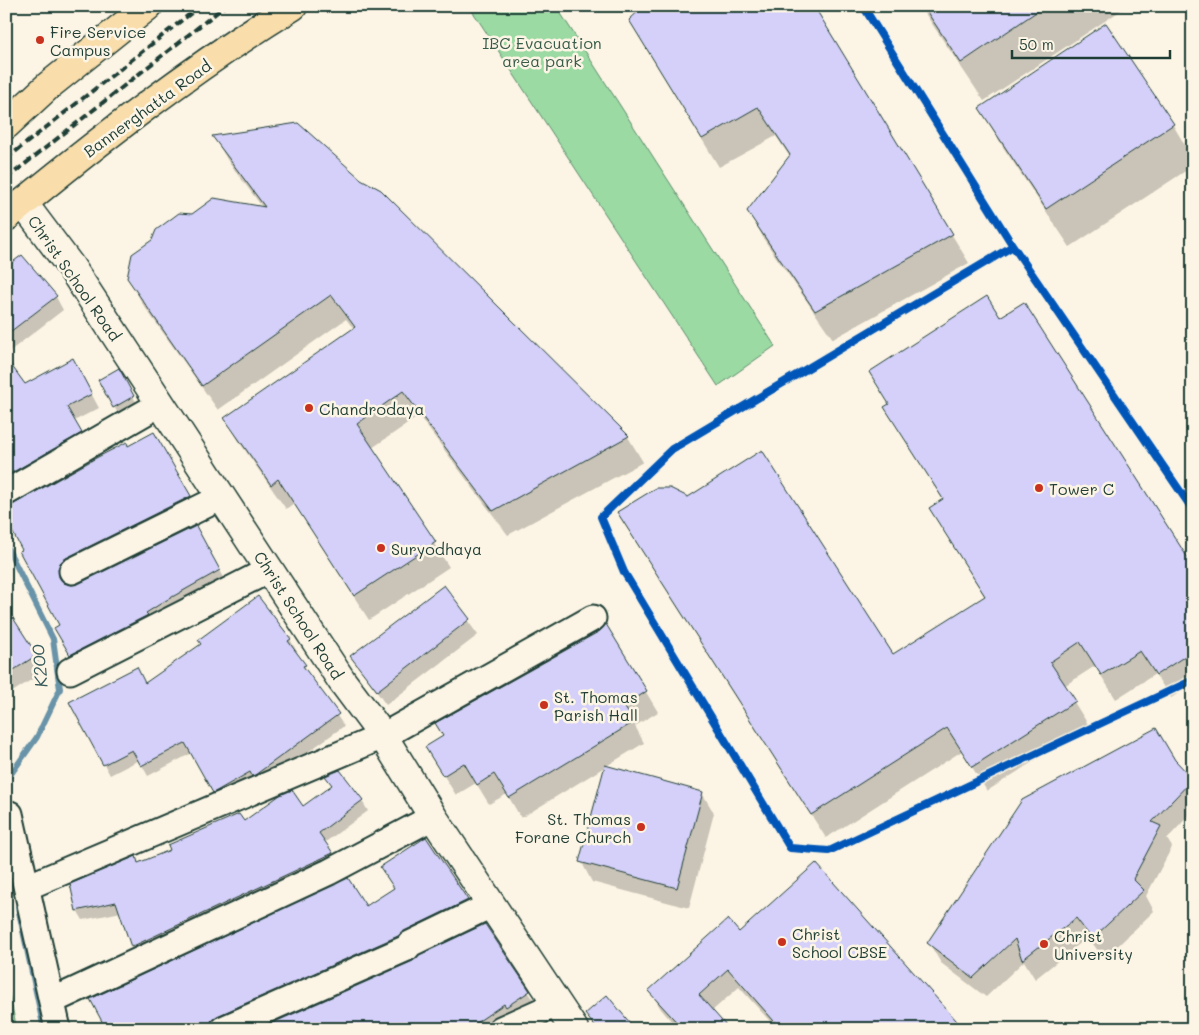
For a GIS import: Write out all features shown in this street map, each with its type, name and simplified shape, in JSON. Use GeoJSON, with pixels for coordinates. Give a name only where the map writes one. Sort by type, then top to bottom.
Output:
{"type":"FeatureCollection","features":[{"type":"Feature","properties":{"kind":"main road"},"geometry":{"type":"LineString","coordinates":[[6,125],[48,86],[148,6]]}},
{"type":"Feature","properties":{"kind":"main road","name":"Bannerghatta Road"},"geometry":{"type":"LineString","coordinates":[[14,210],[95,144],[202,67],[293,6]]}},
{"type":"Feature","properties":{"kind":"street","name":"Christ School Road"},"geometry":{"type":"LineString","coordinates":[[14,210],[71,267],[342,681],[383,736],[433,817],[574,1029]]}},
{"type":"Feature","properties":{"kind":"street"},"geometry":{"type":"LineString","coordinates":[[7,492],[160,404]]}},
{"type":"Feature","properties":{"kind":"street"},"geometry":{"type":"LineString","coordinates":[[72,571],[222,497]]}},
{"type":"Feature","properties":{"kind":"street"},"geometry":{"type":"LineString","coordinates":[[70,671],[269,570]]}},
{"type":"Feature","properties":{"kind":"street"},"geometry":{"type":"LineString","coordinates":[[27,887],[383,736],[593,618]]}},
{"type":"Feature","properties":{"kind":"street"},"geometry":{"type":"LineString","coordinates":[[10,814],[58,1029]]}},
{"type":"Feature","properties":{"kind":"street"},"geometry":{"type":"LineString","coordinates":[[52,1001],[329,872],[433,817]]}},
{"type":"Feature","properties":{"kind":"street"},"geometry":{"type":"LineString","coordinates":[[223,1029],[407,948],[410,944],[491,905]]}},
{"type":"Feature","properties":{"kind":"street"},"geometry":{"type":"LineString","coordinates":[[501,1029],[557,1004]]}},
{"type":"Feature","properties":{"kind":"green space","name":"IBC Evacuation area park"},"geometry":{"type":"Polygon","coordinates":[[[469,6],[556,6],[775,346],[718,386],[469,6]]]}},
{"type":"Feature","properties":{"kind":"green space"},"geometry":{"type":"Polygon","coordinates":[[[6,980],[17,1029],[6,1029],[6,980]]]}},
{"type":"Feature","properties":{"kind":"building"},"geometry":{"type":"Polygon","coordinates":[[[644,6],[814,6],[953,234],[815,311],[747,211],[790,155],[758,107],[702,139],[629,20],[644,6]]]}},
{"type":"Feature","properties":{"kind":"building"},"geometry":{"type":"Polygon","coordinates":[[[923,6],[1045,6],[961,63],[923,6]]]}},
{"type":"Feature","properties":{"kind":"building"},"geometry":{"type":"Polygon","coordinates":[[[1106,23],[1174,124],[1046,209],[979,108],[1106,23]]]}},
{"type":"Feature","properties":{"kind":"building"},"geometry":{"type":"Polygon","coordinates":[[[298,123],[361,179],[381,190],[629,436],[493,511],[403,391],[357,424],[436,542],[354,596],[278,479],[271,485],[224,418],[355,327],[331,295],[202,386],[127,278],[132,254],[152,240],[156,230],[179,213],[192,214],[214,198],[265,207],[212,136],[298,123]]]}},
{"type":"Feature","properties":{"kind":"building"},"geometry":{"type":"Polygon","coordinates":[[[22,255],[57,296],[6,335],[6,267],[22,255]]]}},
{"type":"Feature","properties":{"kind":"building"},"geometry":{"type":"Polygon","coordinates":[[[987,296],[1000,317],[1024,302],[1193,566],[1193,651],[1156,675],[1140,651],[1101,675],[1080,642],[1050,662],[1076,701],[972,767],[947,728],[811,815],[617,512],[656,488],[670,488],[688,497],[762,450],[893,654],[985,596],[929,508],[943,499],[884,407],[889,404],[869,372],[987,296]]]}},
{"type":"Feature","properties":{"kind":"building"},"geometry":{"type":"Polygon","coordinates":[[[6,358],[25,384],[73,358],[92,394],[67,407],[82,433],[6,476],[6,358]]]}},
{"type":"Feature","properties":{"kind":"building"},"geometry":{"type":"Polygon","coordinates":[[[119,368],[134,396],[113,408],[98,380],[119,368]]]}},
{"type":"Feature","properties":{"kind":"building"},"geometry":{"type":"Polygon","coordinates":[[[154,432],[191,496],[66,558],[60,563],[59,577],[64,583],[78,584],[196,526],[220,570],[165,601],[146,613],[148,615],[70,655],[54,628],[59,625],[19,551],[22,550],[6,520],[6,506],[14,504],[127,442],[128,446],[154,432]]]}},
{"type":"Feature","properties":{"kind":"building"},"geometry":{"type":"Polygon","coordinates":[[[444,585],[470,619],[377,691],[350,656],[444,585]]]}},
{"type":"Feature","properties":{"kind":"building"},"geometry":{"type":"Polygon","coordinates":[[[258,596],[291,639],[288,641],[306,665],[303,666],[339,714],[255,775],[252,776],[250,772],[213,793],[185,743],[141,766],[132,750],[103,765],[69,702],[137,667],[145,683],[201,644],[198,640],[258,596]]]}},
{"type":"Feature","properties":{"kind":"building"},"geometry":{"type":"Polygon","coordinates":[[[6,607],[37,655],[6,675],[6,607]]]}},
{"type":"Feature","properties":{"kind":"building","name":"St. Thomas Parish Hall"},"geometry":{"type":"Polygon","coordinates":[[[606,624],[647,691],[624,706],[634,722],[509,798],[494,774],[477,785],[464,763],[443,776],[425,747],[443,736],[435,723],[600,631],[606,624]]]}},
{"type":"Feature","properties":{"kind":"building"},"geometry":{"type":"Polygon","coordinates":[[[1156,728],[1175,760],[1193,779],[1152,822],[1161,826],[1133,879],[1144,890],[1092,939],[1076,918],[1022,960],[1015,939],[973,978],[927,943],[1022,800],[1156,728]]]}},
{"type":"Feature","properties":{"kind":"building","name":"St. Thomas Forane Church"},"geometry":{"type":"Polygon","coordinates":[[[605,765],[703,792],[677,888],[579,862],[605,765]]]}},
{"type":"Feature","properties":{"kind":"building"},"geometry":{"type":"Polygon","coordinates":[[[340,770],[363,800],[319,833],[333,853],[131,947],[116,902],[76,911],[70,884],[136,856],[138,863],[170,850],[168,845],[239,814],[244,821],[280,795],[292,790],[303,806],[332,785],[325,776],[340,770]]]}},
{"type":"Feature","properties":{"kind":"building"},"geometry":{"type":"Polygon","coordinates":[[[426,837],[468,900],[404,931],[398,936],[217,1016],[211,1021],[209,1029],[106,1029],[90,999],[348,878],[366,906],[394,888],[380,867],[426,837]]]}},
{"type":"Feature","properties":{"kind":"building","name":"Christ School CBSE"},"geometry":{"type":"Polygon","coordinates":[[[816,863],[964,1029],[781,1029],[728,969],[699,995],[729,1029],[683,1029],[648,991],[728,919],[739,932],[816,863]]]}},
{"type":"Feature","properties":{"kind":"building"},"geometry":{"type":"Polygon","coordinates":[[[485,924],[530,991],[506,1007],[504,1004],[476,1023],[479,1029],[259,1029],[413,961],[419,955],[485,924]]]}},
{"type":"Feature","properties":{"kind":"building"},"geometry":{"type":"Polygon","coordinates":[[[607,995],[635,1029],[597,1029],[585,1014],[607,995]]]}},
{"type":"Feature","properties":{"kind":"waterway","name":"K200"},"geometry":{"type":"LineString","coordinates":[[6,545],[53,639],[60,689],[37,737],[6,781]]}},
{"type":"Feature","properties":{"kind":"waterway","name":"K200"},"geometry":{"type":"LineString","coordinates":[[18,907],[44,1029]]}},
{"type":"Feature","properties":{"kind":"railway"},"geometry":{"type":"LineString","coordinates":[[6,159],[200,6]]}},
{"type":"Feature","properties":{"kind":"railway"},"geometry":{"type":"LineString","coordinates":[[6,179],[225,6]]}},
{"type":"Feature","properties":{"kind":"cycle path"},"geometry":{"type":"LineString","coordinates":[[863,6],[1013,246],[1193,510]]}},
{"type":"Feature","properties":{"kind":"cycle path"},"geometry":{"type":"LineString","coordinates":[[1013,246],[672,449],[601,517],[624,572],[790,848],[829,851],[1193,680]]}},
{"type":"Feature","properties":{"kind":"place","name":"Fire Service Campus"},"geometry":{"type":"Point","coordinates":[40,40]}},
{"type":"Feature","properties":{"kind":"place","name":"Chandrodaya"},"geometry":{"type":"Point","coordinates":[309,408]}},
{"type":"Feature","properties":{"kind":"place","name":"Tower C"},"geometry":{"type":"Point","coordinates":[1039,488]}},
{"type":"Feature","properties":{"kind":"place","name":"Suryodhaya"},"geometry":{"type":"Point","coordinates":[381,548]}},
{"type":"Feature","properties":{"kind":"place","name":"St. Thomas Parish Hall"},"geometry":{"type":"Point","coordinates":[544,705]}},
{"type":"Feature","properties":{"kind":"place","name":"St. Thomas Forane Church"},"geometry":{"type":"Point","coordinates":[641,827]}},
{"type":"Feature","properties":{"kind":"place","name":"Christ School CBSE"},"geometry":{"type":"Point","coordinates":[782,942]}},
{"type":"Feature","properties":{"kind":"place","name":"Christ University"},"geometry":{"type":"Point","coordinates":[1044,944]}}]}
